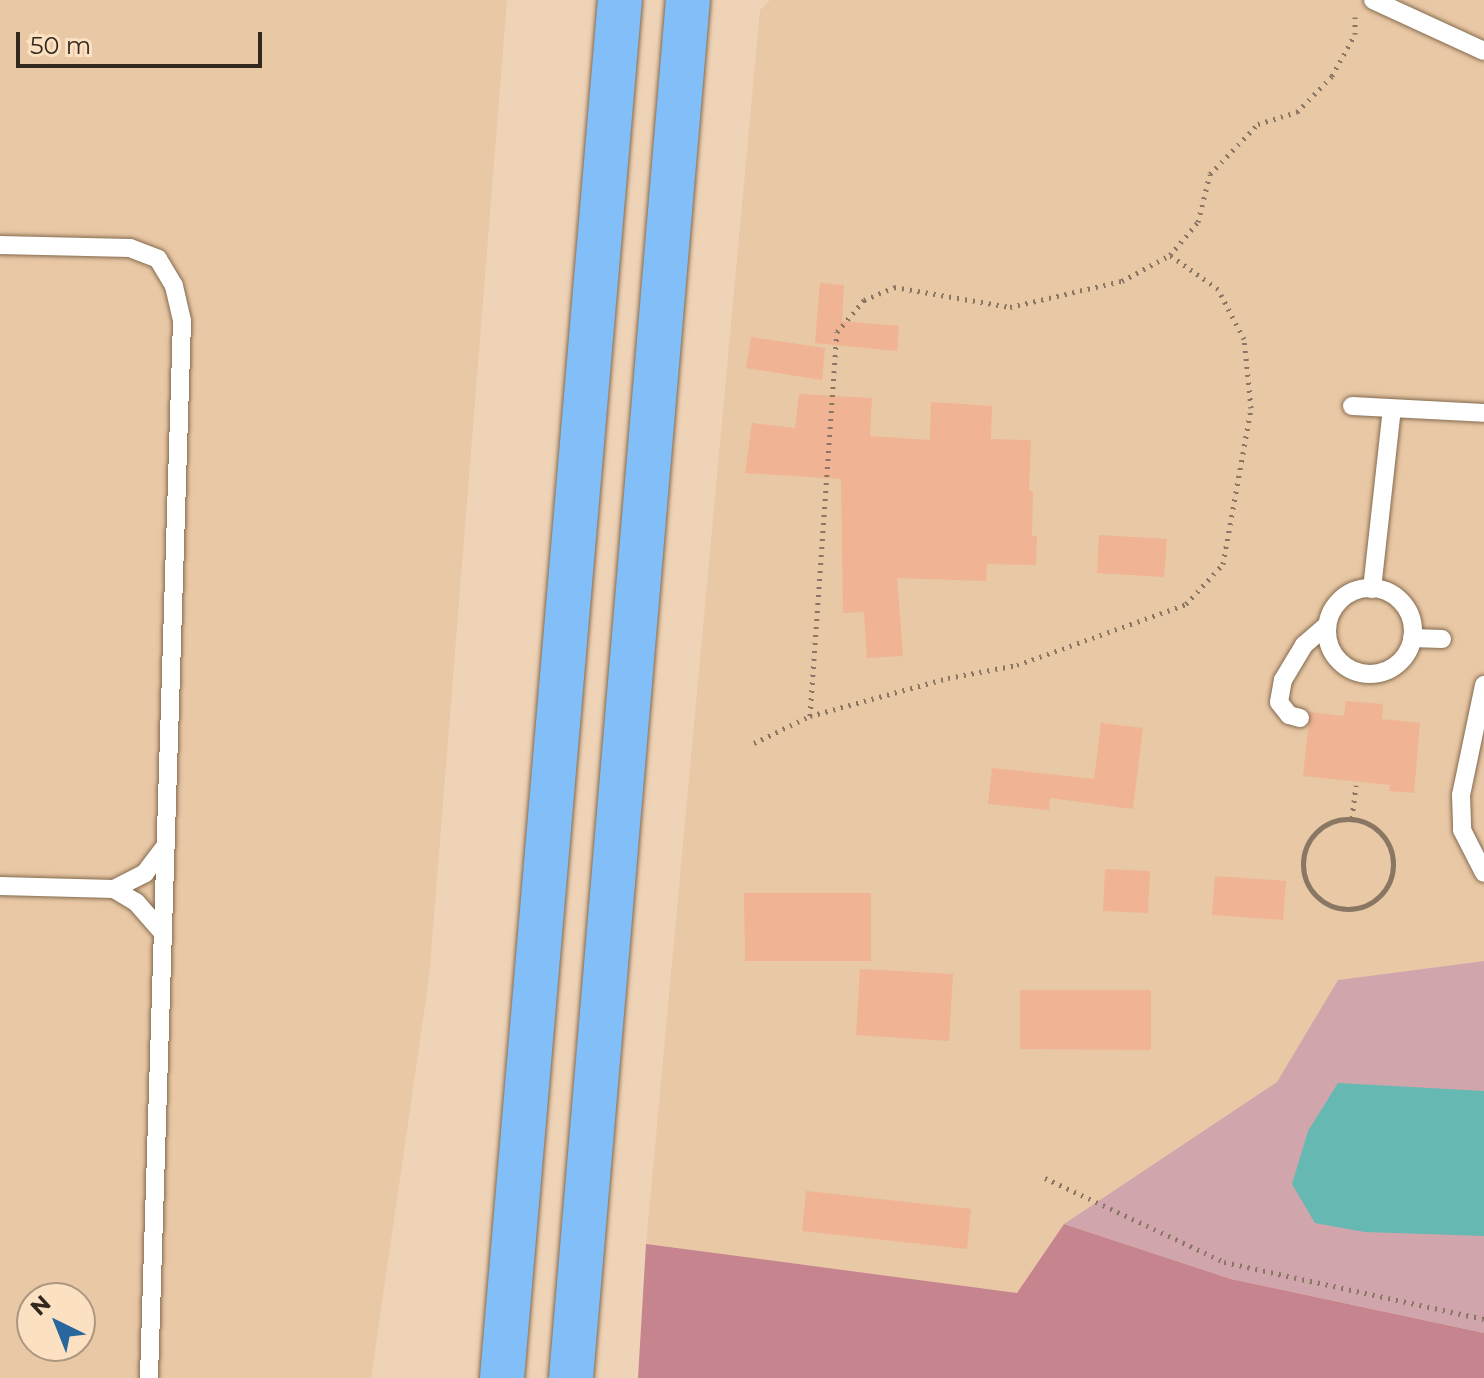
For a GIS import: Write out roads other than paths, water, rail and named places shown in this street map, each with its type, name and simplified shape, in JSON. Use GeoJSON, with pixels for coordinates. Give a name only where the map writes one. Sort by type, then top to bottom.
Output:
{"type":"FeatureCollection","features":[{"type":"Feature","properties":{"kind":"highway"},"geometry":{"type":"LineString","coordinates":[[502,1378],[620,0]]}},
{"type":"Feature","properties":{"kind":"highway"},"geometry":{"type":"LineString","coordinates":[[571,1378],[688,0]]}},
{"type":"Feature","properties":{"kind":"lane"},"geometry":{"type":"LineString","coordinates":[[1375,0],[1484,51]]}},
{"type":"Feature","properties":{"kind":"lane"},"geometry":{"type":"LineString","coordinates":[[0,245],[130,248],[158,259],[174,286],[182,321],[149,1378]]}},
{"type":"Feature","properties":{"kind":"lane"},"geometry":{"type":"LineString","coordinates":[[1352,406],[1484,413]]}},
{"type":"Feature","properties":{"kind":"lane"},"geometry":{"type":"LineString","coordinates":[[1372,589],[1392,409]]}},
{"type":"Feature","properties":{"kind":"lane"},"geometry":{"type":"LineString","coordinates":[[1300,718],[1284,711],[1279,702],[1283,680],[1304,645],[1326,626],[1336,604],[1357,589],[1381,589],[1402,602],[1413,624],[1410,649],[1395,668],[1371,675],[1347,669],[1331,651],[1326,626]]}},
{"type":"Feature","properties":{"kind":"lane"},"geometry":{"type":"LineString","coordinates":[[1412,638],[1442,639]]}},
{"type":"Feature","properties":{"kind":"lane"},"geometry":{"type":"LineString","coordinates":[[1484,685],[1461,795],[1462,830],[1484,873]]}},
{"type":"Feature","properties":{"kind":"lane"},"geometry":{"type":"LineString","coordinates":[[0,886],[114,889],[145,873],[165,846]]}},
{"type":"Feature","properties":{"kind":"lane"},"geometry":{"type":"LineString","coordinates":[[114,889],[136,902],[163,933]]}},
{"type":"Feature","properties":{"kind":"water"},"geometry":{"type":"Polygon","coordinates":[[[1338,1083],[1484,1091],[1484,1236],[1365,1232],[1315,1223],[1292,1184],[1308,1131],[1338,1083]]]}}]}
